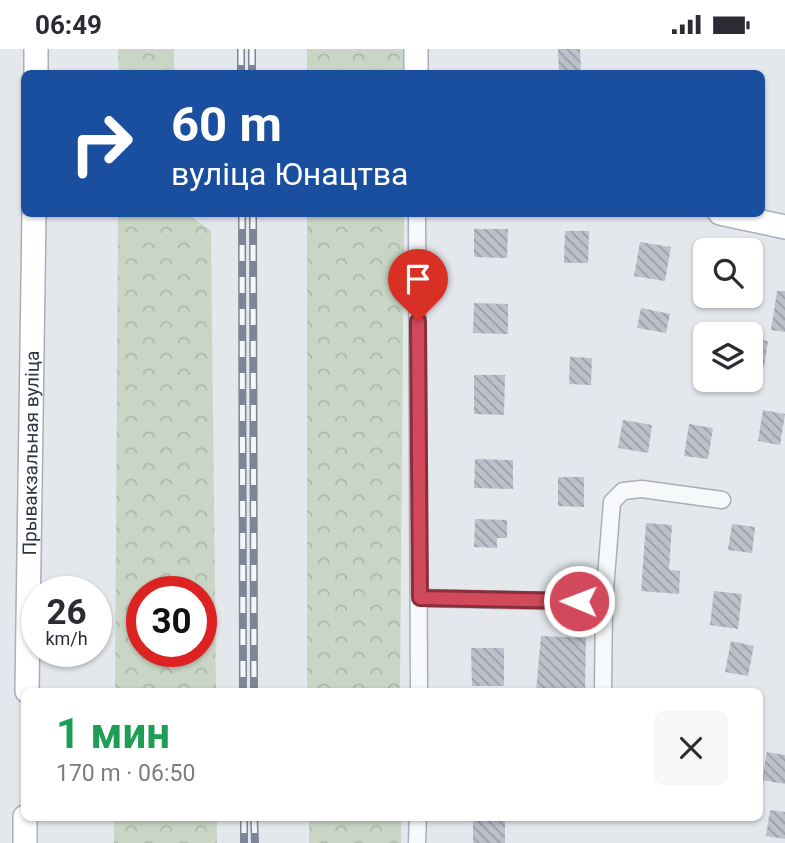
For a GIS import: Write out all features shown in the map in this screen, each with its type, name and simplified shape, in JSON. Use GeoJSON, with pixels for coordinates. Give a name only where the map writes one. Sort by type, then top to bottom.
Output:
{"type":"FeatureCollection","features":[{"type":"Feature","properties":{"kind":"street"},"geometry":{"type":"LineString","coordinates":[[36,49],[36,70]]}},
{"type":"Feature","properties":{"kind":"street"},"geometry":{"type":"LineString","coordinates":[[416,49],[416,70]]}},
{"type":"Feature","properties":{"kind":"street","name":"Прывакзальная вуліца"},"geometry":{"type":"LineString","coordinates":[[27,688],[34,217]]}},
{"type":"Feature","properties":{"kind":"street"},"geometry":{"type":"LineString","coordinates":[[417,217],[419,688]]}},
{"type":"Feature","properties":{"kind":"street"},"geometry":{"type":"LineString","coordinates":[[739,217],[785,227]]}},
{"type":"Feature","properties":{"kind":"street"},"geometry":{"type":"LineString","coordinates":[[603,688],[604,602],[612,502],[623,491],[642,489],[722,500]]}},
{"type":"Feature","properties":{"kind":"street"},"geometry":{"type":"LineString","coordinates":[[420,598],[604,602]]}},
{"type":"Feature","properties":{"kind":"street"},"geometry":{"type":"LineString","coordinates":[[24,843],[25,821]]}},
{"type":"Feature","properties":{"kind":"street"},"geometry":{"type":"LineString","coordinates":[[417,843],[418,821]]}},
{"type":"Feature","properties":{"kind":"green space"},"geometry":{"type":"Polygon","coordinates":[[[118,49],[174,49],[174,70],[119,70],[118,49]]]}},
{"type":"Feature","properties":{"kind":"green space"},"geometry":{"type":"Polygon","coordinates":[[[307,49],[405,49],[405,70],[307,70],[307,49]]]}},
{"type":"Feature","properties":{"kind":"green space"},"geometry":{"type":"Polygon","coordinates":[[[118,217],[192,217],[211,231],[215,576],[126,576],[126,667],[216,667],[216,688],[115,688],[118,217]]]}},
{"type":"Feature","properties":{"kind":"green space"},"geometry":{"type":"Polygon","coordinates":[[[307,217],[404,217],[400,688],[307,688],[307,217]]]}},
{"type":"Feature","properties":{"kind":"green space"},"geometry":{"type":"Polygon","coordinates":[[[114,821],[217,821],[217,843],[114,843],[114,821]]]}},
{"type":"Feature","properties":{"kind":"green space"},"geometry":{"type":"Polygon","coordinates":[[[309,821],[401,821],[401,843],[309,843],[309,821]]]}},
{"type":"Feature","properties":{"kind":"building"},"geometry":{"type":"Polygon","coordinates":[[[558,49],[580,49],[581,70],[559,70],[558,49]]]}},
{"type":"Feature","properties":{"kind":"building"},"geometry":{"type":"Polygon","coordinates":[[[474,229],[508,229],[507,258],[474,257],[474,229]]]}},
{"type":"Feature","properties":{"kind":"building"},"geometry":{"type":"Polygon","coordinates":[[[565,231],[589,231],[588,263],[564,263],[565,231]]]}},
{"type":"Feature","properties":{"kind":"building"},"geometry":{"type":"Polygon","coordinates":[[[640,242],[671,247],[665,281],[634,276],[640,242]]]}},
{"type":"Feature","properties":{"kind":"building"},"geometry":{"type":"Polygon","coordinates":[[[777,291],[785,291],[785,332],[771,330],[777,291]]]}},
{"type":"Feature","properties":{"kind":"building"},"geometry":{"type":"Polygon","coordinates":[[[474,303],[508,304],[508,334],[473,333],[474,303]]]}},
{"type":"Feature","properties":{"kind":"building"},"geometry":{"type":"Polygon","coordinates":[[[641,308],[670,314],[666,333],[637,328],[641,308]]]}},
{"type":"Feature","properties":{"kind":"building"},"geometry":{"type":"Polygon","coordinates":[[[763,340],[768,341],[763,367],[763,340]]]}},
{"type":"Feature","properties":{"kind":"building"},"geometry":{"type":"Polygon","coordinates":[[[570,357],[592,358],[591,385],[569,384],[570,357]]]}},
{"type":"Feature","properties":{"kind":"building"},"geometry":{"type":"Polygon","coordinates":[[[474,375],[505,375],[504,415],[474,414],[474,375]]]}},
{"type":"Feature","properties":{"kind":"building"},"geometry":{"type":"Polygon","coordinates":[[[763,410],[785,414],[780,445],[758,441],[763,410]]]}},
{"type":"Feature","properties":{"kind":"building"},"geometry":{"type":"Polygon","coordinates":[[[623,420],[652,425],[648,453],[618,448],[623,420]]]}},
{"type":"Feature","properties":{"kind":"building"},"geometry":{"type":"Polygon","coordinates":[[[689,424],[713,428],[708,459],[684,456],[689,424]]]}},
{"type":"Feature","properties":{"kind":"building"},"geometry":{"type":"Polygon","coordinates":[[[475,459],[513,460],[513,489],[474,488],[475,459]]]}},
{"type":"Feature","properties":{"kind":"building"},"geometry":{"type":"Polygon","coordinates":[[[558,477],[584,477],[584,507],[558,506],[558,477]]]}},
{"type":"Feature","properties":{"kind":"building"},"geometry":{"type":"Polygon","coordinates":[[[475,519],[507,520],[507,538],[497,538],[497,548],[474,547],[475,519]]]}},
{"type":"Feature","properties":{"kind":"building"},"geometry":{"type":"Polygon","coordinates":[[[646,523],[672,525],[669,570],[680,571],[679,594],[641,591],[646,523]]]}},
{"type":"Feature","properties":{"kind":"building"},"geometry":{"type":"Polygon","coordinates":[[[732,524],[755,527],[752,553],[728,550],[732,524]]]}},
{"type":"Feature","properties":{"kind":"building"},"geometry":{"type":"Polygon","coordinates":[[[714,591],[742,594],[738,629],[710,625],[714,591]]]}},
{"type":"Feature","properties":{"kind":"building"},"geometry":{"type":"Polygon","coordinates":[[[541,636],[586,638],[585,688],[536,688],[541,636]]]}},
{"type":"Feature","properties":{"kind":"building"},"geometry":{"type":"Polygon","coordinates":[[[731,641],[754,646],[748,676],[725,672],[731,641]]]}},
{"type":"Feature","properties":{"kind":"building"},"geometry":{"type":"Polygon","coordinates":[[[471,648],[504,648],[504,686],[472,686],[471,648]]]}},
{"type":"Feature","properties":{"kind":"building"},"geometry":{"type":"Polygon","coordinates":[[[767,752],[785,755],[785,784],[763,780],[767,752]]]}},
{"type":"Feature","properties":{"kind":"building"},"geometry":{"type":"Polygon","coordinates":[[[770,810],[785,812],[785,839],[766,836],[770,810]]]}},
{"type":"Feature","properties":{"kind":"building"},"geometry":{"type":"Polygon","coordinates":[[[473,821],[505,821],[505,843],[473,843],[473,821]]]}},
{"type":"Feature","properties":{"kind":"railway"},"geometry":{"type":"LineString","coordinates":[[241,49],[241,70]]}},
{"type":"Feature","properties":{"kind":"railway"},"geometry":{"type":"LineString","coordinates":[[252,49],[252,70]]}},
{"type":"Feature","properties":{"kind":"railway"},"geometry":{"type":"LineString","coordinates":[[242,217],[243,688]]}},
{"type":"Feature","properties":{"kind":"railway"},"geometry":{"type":"LineString","coordinates":[[253,217],[254,688]]}},
{"type":"Feature","properties":{"kind":"railway"},"geometry":{"type":"LineString","coordinates":[[244,821],[244,843]]}},
{"type":"Feature","properties":{"kind":"railway"},"geometry":{"type":"LineString","coordinates":[[254,821],[255,843]]}},
{"type":"Feature","properties":{"kind":"route"},"geometry":{"type":"LineString","coordinates":[[418,321],[420,598],[579,601]]}}]}
